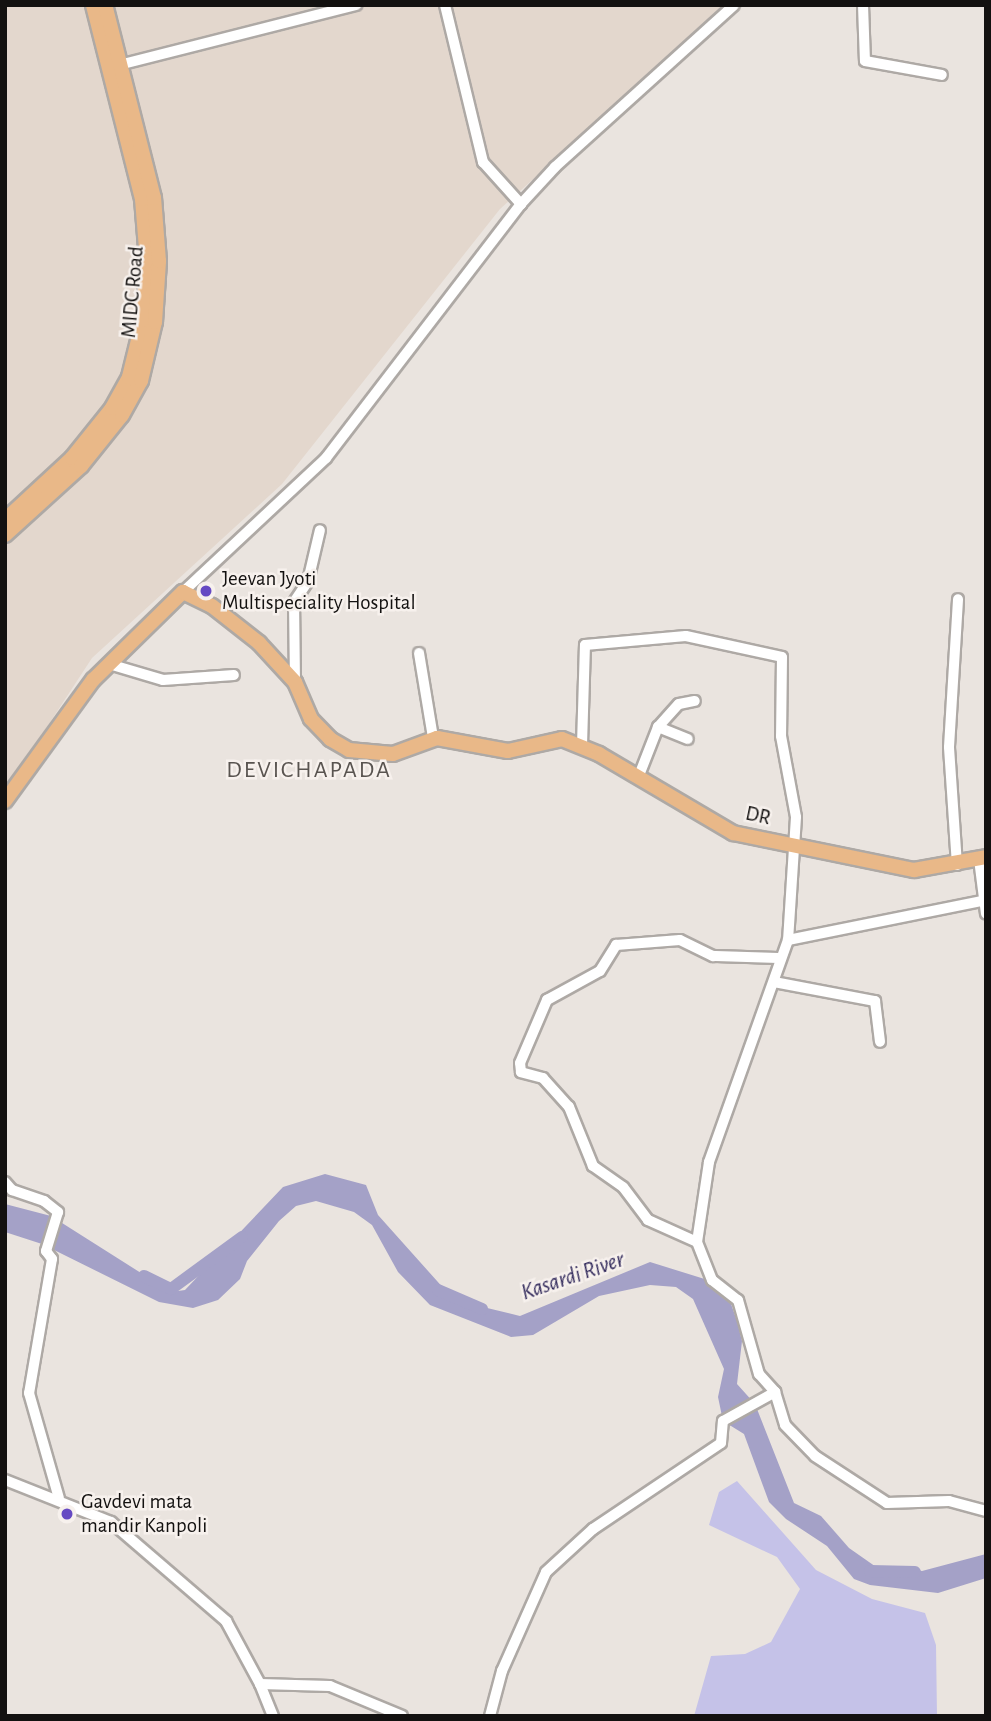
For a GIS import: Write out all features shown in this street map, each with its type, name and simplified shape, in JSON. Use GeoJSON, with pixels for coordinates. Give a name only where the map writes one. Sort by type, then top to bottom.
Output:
{"type":"FeatureCollection","features":[{"type":"Feature","properties":{"kind":"main road","name":"MIDC Road"},"geometry":{"type":"LineString","coordinates":[[5,535],[81,466],[134,398],[146,365],[157,299],[158,223],[115,66],[93,5]]}},
{"type":"Feature","properties":{"kind":"main road","name":"MIDC Road"},"geometry":{"type":"LineString","coordinates":[[5,520],[72,458],[122,392],[134,362],[145,298],[145,224],[105,5]]}},
{"type":"Feature","properties":{"kind":"main road"},"geometry":{"type":"LineString","coordinates":[[5,801],[44,741],[109,664],[183,592],[244,631],[295,682],[311,719],[330,739],[349,750],[393,754],[433,738]]}},
{"type":"Feature","properties":{"kind":"main road","name":"DR"},"geometry":{"type":"LineString","coordinates":[[433,738],[508,751],[542,741],[562,739],[582,745],[713,825],[791,845],[914,870],[957,865],[982,858]]}},
{"type":"Feature","properties":{"kind":"street"},"geometry":{"type":"LineString","coordinates":[[115,66],[311,11],[356,5]]}},
{"type":"Feature","properties":{"kind":"street"},"geometry":{"type":"LineString","coordinates":[[445,5],[483,162],[521,204]]}},
{"type":"Feature","properties":{"kind":"street"},"geometry":{"type":"LineString","coordinates":[[183,592],[326,458],[521,204],[734,5]]}},
{"type":"Feature","properties":{"kind":"street"},"geometry":{"type":"LineString","coordinates":[[863,5],[865,61],[942,75]]}},
{"type":"Feature","properties":{"kind":"street"},"geometry":{"type":"LineString","coordinates":[[295,682],[294,602],[308,581],[320,530]]}},
{"type":"Feature","properties":{"kind":"street"},"geometry":{"type":"LineString","coordinates":[[957,865],[948,747],[958,599]]}},
{"type":"Feature","properties":{"kind":"street"},"geometry":{"type":"LineString","coordinates":[[582,745],[585,645],[686,636],[779,654],[784,662],[781,736],[796,814],[791,845],[788,940],[709,1162],[697,1242],[712,1280],[738,1300],[759,1374],[775,1392],[785,1425],[815,1455],[874,1497],[887,1503],[949,1501],[986,1511]]}},
{"type":"Feature","properties":{"kind":"street"},"geometry":{"type":"LineString","coordinates":[[419,653],[433,738]]}},
{"type":"Feature","properties":{"kind":"street"},"geometry":{"type":"LineString","coordinates":[[109,664],[163,680],[234,675]]}},
{"type":"Feature","properties":{"kind":"street"},"geometry":{"type":"LineString","coordinates":[[638,778],[658,727],[679,704],[695,701]]}},
{"type":"Feature","properties":{"kind":"street"},"geometry":{"type":"LineString","coordinates":[[658,727],[688,739]]}},
{"type":"Feature","properties":{"kind":"street"},"geometry":{"type":"LineString","coordinates":[[982,858],[986,914]]}},
{"type":"Feature","properties":{"kind":"street"},"geometry":{"type":"LineString","coordinates":[[788,940],[983,901]]}},
{"type":"Feature","properties":{"kind":"street"},"geometry":{"type":"LineString","coordinates":[[697,1242],[648,1220],[623,1186],[593,1166],[569,1107],[543,1078],[521,1072],[520,1063],[547,1000],[600,971],[616,945],[680,940],[713,956],[781,958]]}},
{"type":"Feature","properties":{"kind":"street"},"geometry":{"type":"LineString","coordinates":[[774,982],[875,1000],[880,1042]]}},
{"type":"Feature","properties":{"kind":"street"},"geometry":{"type":"LineString","coordinates":[[5,1182],[58,1212],[46,1251],[52,1259],[29,1393],[59,1498]]}},
{"type":"Feature","properties":{"kind":"street"},"geometry":{"type":"LineString","coordinates":[[490,1716],[502,1671],[546,1572],[593,1529],[721,1443],[723,1421],[775,1392]]}},
{"type":"Feature","properties":{"kind":"street"},"geometry":{"type":"LineString","coordinates":[[5,1480],[59,1498],[111,1522],[226,1621],[260,1684],[273,1716]]}},
{"type":"Feature","properties":{"kind":"street"},"geometry":{"type":"LineString","coordinates":[[260,1684],[330,1686],[402,1716]]}},
{"type":"Feature","properties":{"kind":"shaded area"},"geometry":{"type":"Polygon","coordinates":[[[5,5],[728,5],[500,209],[282,484],[92,658],[5,791],[5,5]]]}},
{"type":"Feature","properties":{"kind":"shaded area"},"geometry":{"type":"Polygon","coordinates":[[[325,1174],[366,1185],[378,1215],[454,1300],[520,1316],[650,1262],[711,1281],[730,1301],[737,1321],[742,1341],[737,1384],[755,1404],[794,1503],[821,1516],[849,1548],[879,1569],[898,1574],[900,1567],[922,1571],[986,1554],[986,1578],[938,1593],[870,1585],[854,1579],[827,1546],[786,1519],[769,1502],[744,1434],[723,1421],[718,1397],[724,1369],[693,1299],[676,1287],[650,1285],[599,1296],[533,1335],[511,1337],[430,1305],[398,1272],[372,1225],[354,1212],[316,1201],[296,1206],[279,1221],[247,1261],[240,1279],[218,1300],[193,1308],[159,1302],[42,1244],[5,1232],[5,1204],[51,1216],[171,1292],[185,1290],[283,1187],[325,1174]]]}},
{"type":"Feature","properties":{"kind":"shaded area"},"geometry":{"type":"Polygon","coordinates":[[[737,1481],[816,1570],[872,1599],[925,1613],[936,1645],[937,1716],[694,1716],[711,1656],[745,1654],[771,1642],[800,1589],[777,1557],[709,1525],[719,1492],[737,1481]]]}},
{"type":"Feature","properties":{"kind":"waterway","name":"Kasardi River"},"geometry":{"type":"LineString","coordinates":[[144,1276],[171,1289],[242,1237]]}},
{"type":"Feature","properties":{"kind":"waterway","name":"Kasardi River"},"geometry":{"type":"LineString","coordinates":[[438,1290],[482,1309]]}},
{"type":"Feature","properties":{"kind":"waterway","name":"Kasardi River"},"geometry":{"type":"LineString","coordinates":[[870,1571],[915,1572]]}},
{"type":"Feature","properties":{"kind":"place","name":"Jeevan Jyoti Multispeciality Hospital"},"geometry":{"type":"Point","coordinates":[206,591]}},
{"type":"Feature","properties":{"kind":"place","name":"Gavdevi mata mandir Kanpoli"},"geometry":{"type":"Point","coordinates":[67,1514]}},
{"type":"Feature","properties":{"kind":"district","name":"DEVICHAPADA"},"geometry":{"type":"Point","coordinates":[309,771]}}]}
